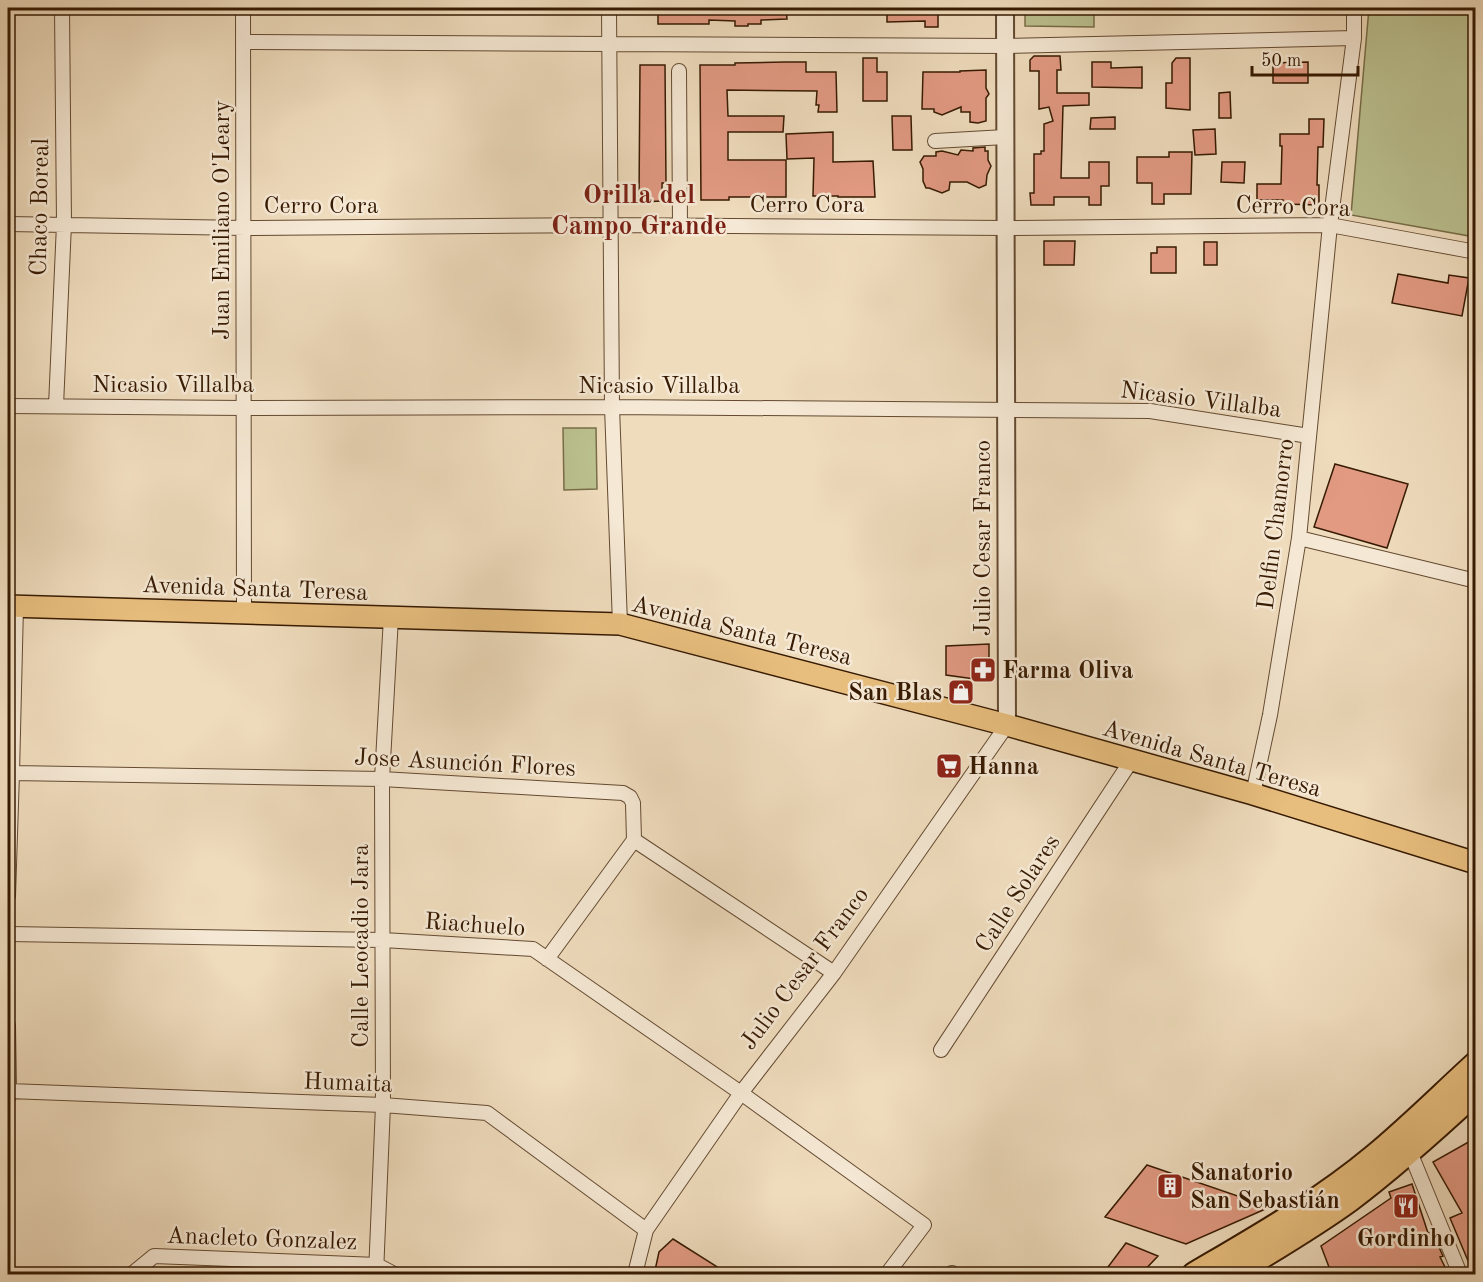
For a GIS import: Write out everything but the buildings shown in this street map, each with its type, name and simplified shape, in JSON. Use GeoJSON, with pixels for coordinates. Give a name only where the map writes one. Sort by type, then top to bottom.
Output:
{"type":"FeatureCollection","features":[{"type":"Feature","properties":{"kind":"highway"},"geometry":{"type":"LineString","coordinates":[[1233,1269],[1294,1213],[1365,1164],[1476,1063]]}},
{"type":"Feature","properties":{"kind":"highway"},"geometry":{"type":"LineString","coordinates":[[1194,1275],[1233,1269],[1308,1228],[1348,1201],[1410,1152],[1476,1092]]}},
{"type":"Feature","properties":{"kind":"main road","name":"Avenida Santa Teresa"},"geometry":{"type":"LineString","coordinates":[[12,606],[620,624],[1007,725],[1253,794],[1476,863]]}},
{"type":"Feature","properties":{"kind":"street","name":"Chaco Boreal"},"geometry":{"type":"LineString","coordinates":[[56,406],[64,224],[62,8]]}},
{"type":"Feature","properties":{"kind":"street","name":"Juan Emiliano O'Leary"},"geometry":{"type":"LineString","coordinates":[[243,8],[244,613]]}},
{"type":"Feature","properties":{"kind":"street"},"geometry":{"type":"LineString","coordinates":[[609,8],[612,407],[620,624]]}},
{"type":"Feature","properties":{"kind":"street","name":"Julio Cesar Franco"},"geometry":{"type":"LineString","coordinates":[[635,1275],[646,1230],[741,1094],[834,973],[1007,725],[1005,8]]}},
{"type":"Feature","properties":{"kind":"street","name":"Delfin Chamorro"},"geometry":{"type":"LineString","coordinates":[[1253,794],[1270,715],[1299,538],[1330,225],[1354,38],[1354,8]]}},
{"type":"Feature","properties":{"kind":"street"},"geometry":{"type":"LineString","coordinates":[[243,42],[1005,46],[1354,38]]}},
{"type":"Feature","properties":{"kind":"street"},"geometry":{"type":"LineString","coordinates":[[679,71],[680,226]]}},
{"type":"Feature","properties":{"kind":"street"},"geometry":{"type":"LineString","coordinates":[[934,141],[1005,137]]}},
{"type":"Feature","properties":{"kind":"street","name":"Cerro Cora"},"geometry":{"type":"LineString","coordinates":[[8,224],[245,228],[610,225],[1005,228],[1330,225],[1476,252]]}},
{"type":"Feature","properties":{"kind":"street","name":"Nicasio Villalba"},"geometry":{"type":"LineString","coordinates":[[8,406],[1150,411],[1309,436]]}},
{"type":"Feature","properties":{"kind":"street"},"geometry":{"type":"LineString","coordinates":[[1299,538],[1476,581]]}},
{"type":"Feature","properties":{"kind":"street"},"geometry":{"type":"LineString","coordinates":[[8,896],[12,773],[12,606]]}},
{"type":"Feature","properties":{"kind":"street","name":"Calle Leocadio Jara"},"geometry":{"type":"LineString","coordinates":[[377,1270],[383,1105],[382,779],[391,617]]}},
{"type":"Feature","properties":{"kind":"street","name":"Calle Solares"},"geometry":{"type":"LineString","coordinates":[[941,1050],[1131,761]]}},
{"type":"Feature","properties":{"kind":"street","name":"Jose Asunción Flores"},"geometry":{"type":"LineString","coordinates":[[12,773],[382,779],[623,794],[633,803],[634,840]]}},
{"type":"Feature","properties":{"kind":"street"},"geometry":{"type":"LineString","coordinates":[[547,959],[634,840],[834,973]]}},
{"type":"Feature","properties":{"kind":"street","name":"Riachuelo"},"geometry":{"type":"LineString","coordinates":[[8,934],[383,940],[532,949],[924,1225],[887,1275]]}},
{"type":"Feature","properties":{"kind":"street"},"geometry":{"type":"LineString","coordinates":[[8,1025],[8,1095]]}},
{"type":"Feature","properties":{"kind":"street","name":"Humaita"},"geometry":{"type":"LineString","coordinates":[[8,1095],[383,1105],[487,1113],[646,1230]]}},
{"type":"Feature","properties":{"kind":"street"},"geometry":{"type":"LineString","coordinates":[[1410,1152],[1460,1275]]}},
{"type":"Feature","properties":{"kind":"street","name":"Anacleto Gonzalez"},"geometry":{"type":"LineString","coordinates":[[132,1275],[154,1256],[377,1270],[394,1275]]}},
{"type":"Feature","properties":{"kind":"green space"},"geometry":{"type":"Polygon","coordinates":[[[1025,8],[1094,8],[1094,27],[1025,26],[1025,8]]]}},
{"type":"Feature","properties":{"kind":"green space"},"geometry":{"type":"Polygon","coordinates":[[[1369,8],[1475,8],[1475,237],[1351,215],[1369,8]]]}},
{"type":"Feature","properties":{"kind":"green space"},"geometry":{"type":"Polygon","coordinates":[[[563,428],[596,428],[597,489],[564,490],[563,428]]]}},
{"type":"Feature","properties":{"kind":"place","name":"Farma Oliva"},"geometry":{"type":"Point","coordinates":[983,670]}},
{"type":"Feature","properties":{"kind":"place","name":"San Blas"},"geometry":{"type":"Point","coordinates":[961,692]}},
{"type":"Feature","properties":{"kind":"place","name":"Hanna"},"geometry":{"type":"Point","coordinates":[949,766]}},
{"type":"Feature","properties":{"kind":"place","name":"Sanatorio San Sebastián"},"geometry":{"type":"Point","coordinates":[1170,1186]}},
{"type":"Feature","properties":{"kind":"place","name":"Gordinho"},"geometry":{"type":"Point","coordinates":[1406,1206]}},
{"type":"Feature","properties":{"kind":"district","name":"Orilla del Campo Grande"},"geometry":{"type":"Point","coordinates":[639,210]}}]}
